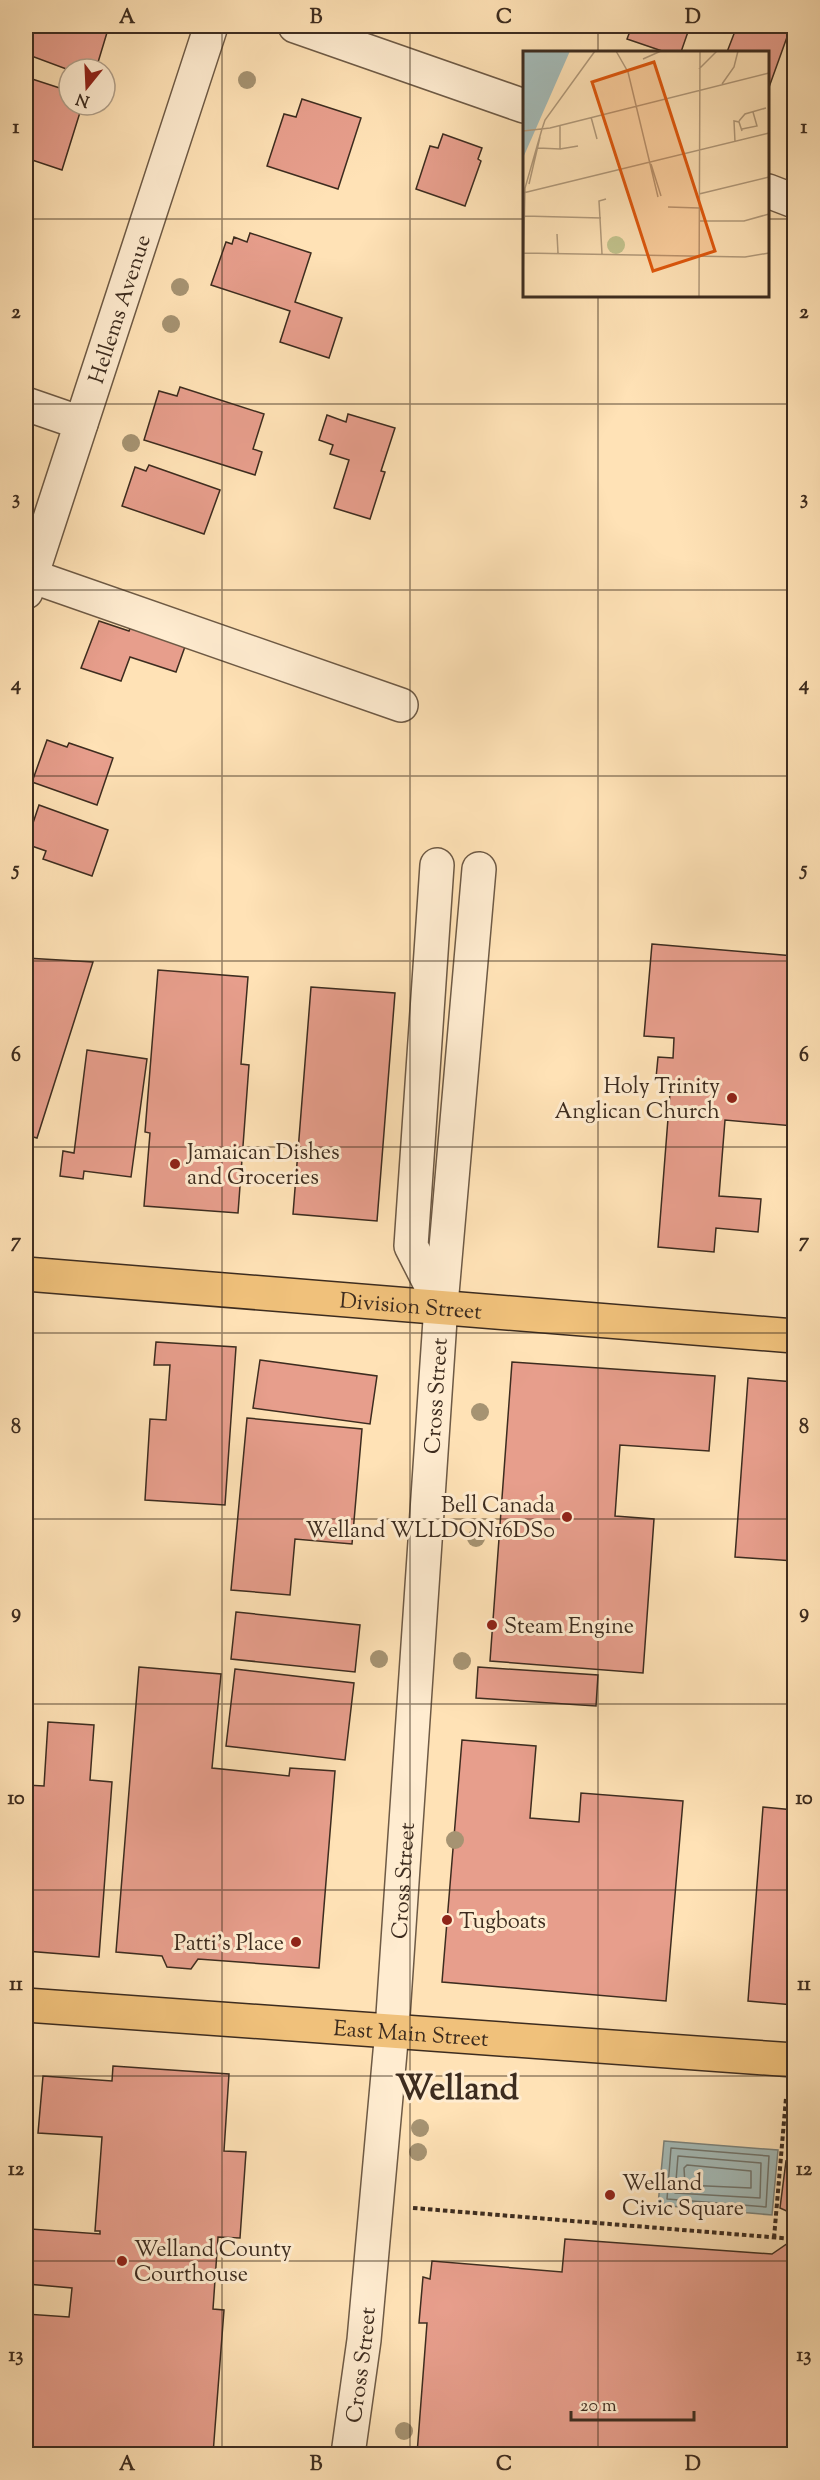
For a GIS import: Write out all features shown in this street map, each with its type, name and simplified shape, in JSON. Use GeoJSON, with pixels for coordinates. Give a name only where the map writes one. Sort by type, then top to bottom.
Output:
{"type":"FeatureCollection","features":[{"type":"Feature","properties":{"kind":"main road","name":"Division Street"},"geometry":{"type":"LineString","coordinates":[[26,1274],[441,1305],[795,1336]]}},
{"type":"Feature","properties":{"kind":"main road","name":"East Main Street"},"geometry":{"type":"LineString","coordinates":[[26,2004],[792,2060]]}},
{"type":"Feature","properties":{"kind":"street","name":"Hellems Avenue"},"geometry":{"type":"LineString","coordinates":[[28,584],[211,26]]}},
{"type":"Feature","properties":{"kind":"street"},"geometry":{"type":"LineString","coordinates":[[295,26],[523,105]]}},
{"type":"Feature","properties":{"kind":"street"},"geometry":{"type":"LineString","coordinates":[[769,191],[795,201]]}},
{"type":"Feature","properties":{"kind":"street"},"geometry":{"type":"LineString","coordinates":[[26,404],[81,423]]}},
{"type":"Feature","properties":{"kind":"street"},"geometry":{"type":"LineString","coordinates":[[28,584],[401,705]]}},
{"type":"Feature","properties":{"kind":"street"},"geometry":{"type":"LineString","coordinates":[[437,865],[411,1246],[441,1305]]}},
{"type":"Feature","properties":{"kind":"street","name":"Cross Street"},"geometry":{"type":"LineString","coordinates":[[348,2454],[364,2340],[392,2030],[441,1305],[479,869]]}},
{"type":"Feature","properties":{"kind":"path"},"geometry":{"type":"LineString","coordinates":[[774,2238],[792,2060]]}},
{"type":"Feature","properties":{"kind":"path"},"geometry":{"type":"LineString","coordinates":[[376,2206],[795,2239]]}},
{"type":"Feature","properties":{"kind":"water"},"geometry":{"type":"Polygon","coordinates":[[[664,2141],[778,2150],[772,2215],[658,2205],[664,2141]]]}},
{"type":"Feature","properties":{"kind":"building"},"geometry":{"type":"Polygon","coordinates":[[[26,26],[109,26],[100,57],[57,57],[57,66],[26,54],[26,26]]]}},
{"type":"Feature","properties":{"kind":"building"},"geometry":{"type":"Polygon","coordinates":[[[632,26],[690,26],[681,51],[662,51],[627,39],[632,26]]]}},
{"type":"Feature","properties":{"kind":"building"},"geometry":{"type":"Polygon","coordinates":[[[737,26],[791,26],[769,87],[769,51],[727,51],[737,26]]]}},
{"type":"Feature","properties":{"kind":"building"},"geometry":{"type":"Polygon","coordinates":[[[26,77],[57,87],[57,117],[79,117],[62,170],[26,158],[26,77]]]}},
{"type":"Feature","properties":{"kind":"building"},"geometry":{"type":"Polygon","coordinates":[[[302,99],[361,118],[338,189],[267,166],[284,114],[296,117],[302,99]]]}},
{"type":"Feature","properties":{"kind":"building"},"geometry":{"type":"Polygon","coordinates":[[[443,134],[482,148],[478,159],[481,161],[465,206],[416,189],[430,146],[438,148],[443,134]]]}},
{"type":"Feature","properties":{"kind":"building"},"geometry":{"type":"Polygon","coordinates":[[[250,233],[311,253],[295,302],[342,318],[329,358],[280,342],[290,311],[211,285],[226,242],[232,244],[234,237],[247,242],[250,233]]]}},
{"type":"Feature","properties":{"kind":"building"},"geometry":{"type":"Polygon","coordinates":[[[180,387],[264,414],[253,449],[262,452],[255,475],[144,440],[159,391],[177,396],[180,387]]]}},
{"type":"Feature","properties":{"kind":"building"},"geometry":{"type":"Polygon","coordinates":[[[348,414],[395,428],[381,471],[385,472],[370,519],[334,508],[349,460],[330,454],[333,445],[319,440],[327,415],[346,422],[348,414]]]}},
{"type":"Feature","properties":{"kind":"building"},"geometry":{"type":"Polygon","coordinates":[[[149,465],[220,490],[204,534],[122,506],[135,467],[146,471],[149,465]]]}},
{"type":"Feature","properties":{"kind":"building"},"geometry":{"type":"Polygon","coordinates":[[[99,621],[129,631],[132,623],[187,641],[176,672],[130,657],[121,681],[81,668],[99,621]]]}},
{"type":"Feature","properties":{"kind":"building"},"geometry":{"type":"Polygon","coordinates":[[[47,740],[67,747],[69,743],[113,758],[97,805],[32,782],[47,740]]]}},
{"type":"Feature","properties":{"kind":"building"},"geometry":{"type":"Polygon","coordinates":[[[39,805],[108,830],[92,876],[43,859],[46,851],[26,844],[39,805]]]}},
{"type":"Feature","properties":{"kind":"building","name":"Holy Trinity Anglican Church"},"geometry":{"type":"Polygon","coordinates":[[[652,944],[794,956],[794,1126],[725,1120],[719,1196],[761,1199],[758,1232],[716,1228],[714,1252],[658,1247],[671,1080],[656,1078],[658,1057],[673,1058],[674,1038],[644,1036],[652,944]]]}},
{"type":"Feature","properties":{"kind":"building"},"geometry":{"type":"Polygon","coordinates":[[[26,958],[93,962],[37,1138],[26,1135],[26,958]]]}},
{"type":"Feature","properties":{"kind":"building"},"geometry":{"type":"Polygon","coordinates":[[[158,970],[248,977],[241,1064],[249,1065],[238,1213],[144,1206],[150,1133],[145,1132],[158,970]]]}},
{"type":"Feature","properties":{"kind":"building"},"geometry":{"type":"Polygon","coordinates":[[[311,987],[395,993],[377,1221],[293,1214],[311,987]]]}},
{"type":"Feature","properties":{"kind":"building"},"geometry":{"type":"Polygon","coordinates":[[[87,1050],[147,1059],[131,1177],[84,1171],[83,1179],[60,1176],[63,1151],[74,1153],[87,1050]]]}},
{"type":"Feature","properties":{"kind":"building"},"geometry":{"type":"Polygon","coordinates":[[[794,1139],[794,1234],[787,1234],[794,1139]]]}},
{"type":"Feature","properties":{"kind":"building"},"geometry":{"type":"Polygon","coordinates":[[[156,1342],[236,1347],[225,1505],[145,1500],[150,1419],[166,1420],[170,1365],[154,1365],[156,1342]]]}},
{"type":"Feature","properties":{"kind":"building"},"geometry":{"type":"Polygon","coordinates":[[[260,1360],[377,1376],[370,1424],[253,1408],[260,1360]]]}},
{"type":"Feature","properties":{"kind":"building","name":"Bell Canada Welland WLLDON16DS0"},"geometry":{"type":"Polygon","coordinates":[[[512,1362],[715,1376],[709,1451],[620,1445],[615,1516],[654,1519],[643,1673],[490,1661],[512,1362]]]}},
{"type":"Feature","properties":{"kind":"building"},"geometry":{"type":"Polygon","coordinates":[[[748,1378],[794,1382],[794,1561],[735,1557],[748,1378]]]}},
{"type":"Feature","properties":{"kind":"building"},"geometry":{"type":"Polygon","coordinates":[[[247,1418],[362,1429],[352,1544],[295,1539],[290,1595],[231,1590],[247,1418]]]}},
{"type":"Feature","properties":{"kind":"building"},"geometry":{"type":"Polygon","coordinates":[[[236,1612],[360,1625],[355,1672],[231,1659],[236,1612]]]}},
{"type":"Feature","properties":{"kind":"building"},"geometry":{"type":"Polygon","coordinates":[[[139,1667],[221,1674],[212,1768],[289,1776],[290,1768],[335,1771],[319,1968],[198,1959],[191,1969],[167,1967],[162,1956],[116,1952],[139,1667]]]}},
{"type":"Feature","properties":{"kind":"building"},"geometry":{"type":"Polygon","coordinates":[[[478,1667],[598,1675],[596,1706],[476,1698],[478,1667]]]}},
{"type":"Feature","properties":{"kind":"building"},"geometry":{"type":"Polygon","coordinates":[[[235,1669],[354,1683],[345,1760],[226,1746],[235,1669]]]}},
{"type":"Feature","properties":{"kind":"building"},"geometry":{"type":"Polygon","coordinates":[[[48,1722],[94,1725],[90,1780],[112,1782],[99,1957],[26,1951],[26,1785],[44,1786],[48,1722]]]}},
{"type":"Feature","properties":{"kind":"building"},"geometry":{"type":"Polygon","coordinates":[[[462,1740],[536,1746],[530,1818],[579,1822],[581,1793],[683,1801],[666,2001],[442,1982],[462,1740]]]}},
{"type":"Feature","properties":{"kind":"building"},"geometry":{"type":"Polygon","coordinates":[[[763,1807],[794,1810],[794,2005],[748,2001],[763,1807]]]}},
{"type":"Feature","properties":{"kind":"building","name":"Welland County Courthouse"},"geometry":{"type":"Polygon","coordinates":[[[113,2066],[229,2074],[224,2151],[246,2152],[240,2238],[218,2237],[213,2309],[224,2310],[213,2454],[26,2454],[26,2314],[69,2317],[72,2288],[27,2284],[31,2229],[100,2234],[100,2231],[95,2231],[102,2137],[38,2133],[43,2076],[112,2081],[113,2066]]]}},
{"type":"Feature","properties":{"kind":"building"},"geometry":{"type":"Polygon","coordinates":[[[786,2161],[794,2163],[794,2238],[789,2212],[780,2208],[786,2161]]]}},
{"type":"Feature","properties":{"kind":"building"},"geometry":{"type":"Polygon","coordinates":[[[565,2239],[772,2254],[794,2239],[794,2454],[417,2454],[427,2323],[419,2323],[423,2277],[430,2279],[432,2261],[562,2272],[565,2239]]]}},
{"type":"Feature","properties":{"kind":"place","name":"Holy Trinity Anglican Church"},"geometry":{"type":"Point","coordinates":[732,1098]}},
{"type":"Feature","properties":{"kind":"place","name":"Jamaican Dishes and Groceries"},"geometry":{"type":"Point","coordinates":[175,1164]}},
{"type":"Feature","properties":{"kind":"place","name":"Bell Canada Welland WLLDON16DS0"},"geometry":{"type":"Point","coordinates":[567,1517]}},
{"type":"Feature","properties":{"kind":"place","name":"Steam Engine"},"geometry":{"type":"Point","coordinates":[492,1625]}},
{"type":"Feature","properties":{"kind":"place","name":"Tugboats"},"geometry":{"type":"Point","coordinates":[447,1920]}},
{"type":"Feature","properties":{"kind":"place","name":"Patti's Place"},"geometry":{"type":"Point","coordinates":[296,1942]}},
{"type":"Feature","properties":{"kind":"place","name":"Welland Civic Square"},"geometry":{"type":"Point","coordinates":[610,2195]}},
{"type":"Feature","properties":{"kind":"place","name":"Welland County Courthouse"},"geometry":{"type":"Point","coordinates":[122,2261]}},
{"type":"Feature","properties":{"kind":"district","name":"Welland"},"geometry":{"type":"Point","coordinates":[457,2087]}}]}
